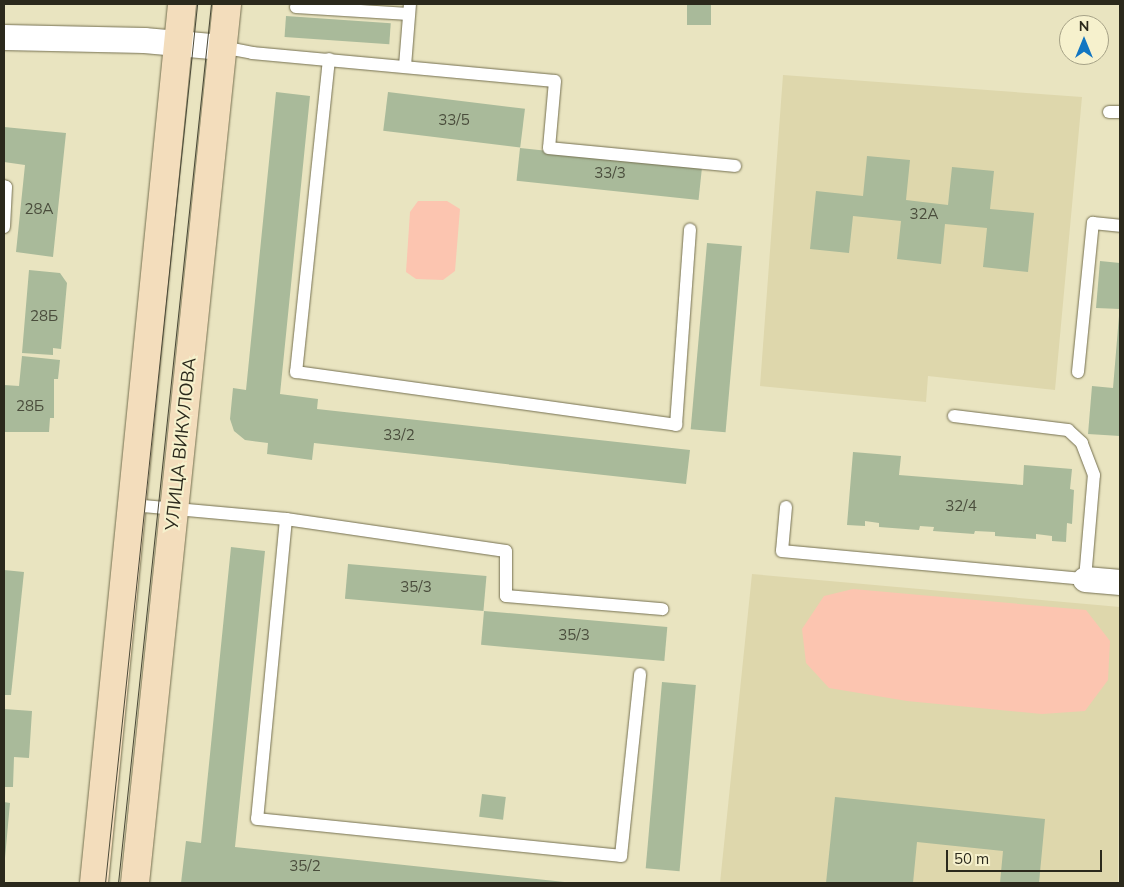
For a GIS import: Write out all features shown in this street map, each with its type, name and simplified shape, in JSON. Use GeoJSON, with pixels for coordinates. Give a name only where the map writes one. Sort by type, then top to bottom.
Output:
{"type":"FeatureCollection","features":[{"type":"Feature","properties":{"kind":"street"},"geometry":{"type":"LineString","coordinates":[[94,883],[182,4]]}},
{"type":"Feature","properties":{"kind":"street","name":"УЛИЦА ВИКУЛОВА"},"geometry":{"type":"LineString","coordinates":[[135,883],[227,4]]}},
{"type":"Feature","properties":{"kind":"street"},"geometry":{"type":"LineString","coordinates":[[4,36],[178,43],[222,47]]}},
{"type":"Feature","properties":{"kind":"street"},"geometry":{"type":"LineString","coordinates":[[1085,578],[1120,582]]}},
{"type":"Feature","properties":{"kind":"lane"},"geometry":{"type":"LineString","coordinates":[[296,6],[409,9],[405,66]]}},
{"type":"Feature","properties":{"kind":"lane"},"geometry":{"type":"LineString","coordinates":[[222,47],[252,53],[555,81],[549,148],[735,166]]}},
{"type":"Feature","properties":{"kind":"lane"},"geometry":{"type":"LineString","coordinates":[[329,59],[296,372],[676,425],[690,229]]}},
{"type":"Feature","properties":{"kind":"lane"},"geometry":{"type":"LineString","coordinates":[[4,186],[6,187],[4,227]]}},
{"type":"Feature","properties":{"kind":"lane"},"geometry":{"type":"LineString","coordinates":[[1078,372],[1093,223],[1120,226]]}},
{"type":"Feature","properties":{"kind":"lane"},"geometry":{"type":"LineString","coordinates":[[786,507],[782,551],[1085,578],[1094,474],[1082,442],[1068,430],[954,416]]}},
{"type":"Feature","properties":{"kind":"lane"},"geometry":{"type":"LineString","coordinates":[[132,506],[286,519],[506,551],[506,596],[662,609]]}},
{"type":"Feature","properties":{"kind":"lane"},"geometry":{"type":"LineString","coordinates":[[286,519],[257,819],[621,856],[640,674]]}},
{"type":"Feature","properties":{"kind":"shaded area"},"geometry":{"type":"Polygon","coordinates":[[[783,75],[1082,97],[1055,390],[928,376],[926,402],[760,386],[783,75]]]}},
{"type":"Feature","properties":{"kind":"shaded area"},"geometry":{"type":"Polygon","coordinates":[[[418,201],[447,201],[460,209],[455,271],[443,280],[416,279],[406,272],[410,212],[418,201]]]}},
{"type":"Feature","properties":{"kind":"shaded area"},"geometry":{"type":"Polygon","coordinates":[[[752,574],[1120,607],[1118,883],[720,883],[752,574]]]}},
{"type":"Feature","properties":{"kind":"shaded area"},"geometry":{"type":"Polygon","coordinates":[[[853,589],[1086,610],[1110,641],[1108,680],[1085,711],[1042,714],[907,701],[829,688],[806,663],[802,629],[824,596],[853,589]]]}},
{"type":"Feature","properties":{"kind":"building"},"geometry":{"type":"Polygon","coordinates":[[[687,4],[711,4],[711,25],[687,25],[687,4]]]}},
{"type":"Feature","properties":{"kind":"building"},"geometry":{"type":"Polygon","coordinates":[[[286,16],[391,23],[389,44],[285,37],[286,16]]]}},
{"type":"Feature","properties":{"kind":"building"},"geometry":{"type":"Polygon","coordinates":[[[276,92],[310,96],[280,394],[318,399],[317,409],[690,450],[686,484],[314,443],[312,460],[267,454],[268,443],[245,440],[234,431],[230,419],[233,388],[246,390],[276,92]]]}},
{"type":"Feature","properties":{"kind":"building"},"geometry":{"type":"Polygon","coordinates":[[[388,92],[525,109],[520,148],[383,131],[388,92]]]}},
{"type":"Feature","properties":{"kind":"building"},"geometry":{"type":"Polygon","coordinates":[[[4,127],[66,133],[53,257],[16,252],[25,165],[4,162],[4,127]]]}},
{"type":"Feature","properties":{"kind":"building"},"geometry":{"type":"Polygon","coordinates":[[[520,148],[702,167],[699,200],[517,181],[520,148]]]}},
{"type":"Feature","properties":{"kind":"building"},"geometry":{"type":"Polygon","coordinates":[[[867,156],[910,160],[906,200],[948,205],[952,167],[994,171],[990,209],[1034,213],[1028,272],[983,267],[987,228],[945,224],[941,264],[897,259],[901,221],[853,216],[849,253],[810,249],[816,191],[863,196],[867,156]]]}},
{"type":"Feature","properties":{"kind":"building"},"geometry":{"type":"Polygon","coordinates":[[[707,243],[742,246],[726,432],[691,429],[707,243]]]}},
{"type":"Feature","properties":{"kind":"building"},"geometry":{"type":"Polygon","coordinates":[[[1100,261],[1120,263],[1120,309],[1096,308],[1100,261]]]}},
{"type":"Feature","properties":{"kind":"building"},"geometry":{"type":"Polygon","coordinates":[[[29,270],[60,273],[67,283],[61,349],[53,348],[53,355],[22,353],[29,270]]]}},
{"type":"Feature","properties":{"kind":"building"},"geometry":{"type":"Polygon","coordinates":[[[1119,316],[1120,436],[1088,434],[1092,386],[1113,388],[1119,316]]]}},
{"type":"Feature","properties":{"kind":"building"},"geometry":{"type":"Polygon","coordinates":[[[22,356],[60,360],[58,379],[54,379],[54,418],[50,418],[49,432],[4,432],[4,385],[19,386],[22,356]]]}},
{"type":"Feature","properties":{"kind":"building"},"geometry":{"type":"Polygon","coordinates":[[[853,452],[901,456],[899,475],[1023,485],[1024,465],[1072,469],[1070,489],[1074,490],[1072,524],[1067,523],[1066,542],[1052,541],[1052,536],[1036,534],[1036,539],[995,536],[995,532],[975,531],[974,534],[933,531],[934,527],[920,526],[919,530],[879,527],[879,523],[865,521],[865,526],[847,525],[853,452]]]}},
{"type":"Feature","properties":{"kind":"building"},"geometry":{"type":"Polygon","coordinates":[[[231,547],[265,551],[235,847],[574,883],[181,883],[186,841],[201,843],[231,547]]]}},
{"type":"Feature","properties":{"kind":"building"},"geometry":{"type":"Polygon","coordinates":[[[348,564],[486,576],[483,611],[345,599],[348,564]]]}},
{"type":"Feature","properties":{"kind":"building"},"geometry":{"type":"Polygon","coordinates":[[[4,570],[24,572],[11,695],[4,695],[4,570]]]}},
{"type":"Feature","properties":{"kind":"building"},"geometry":{"type":"Polygon","coordinates":[[[484,611],[667,627],[664,661],[481,645],[484,611]]]}},
{"type":"Feature","properties":{"kind":"building"},"geometry":{"type":"Polygon","coordinates":[[[662,682],[696,685],[680,871],[646,868],[662,682]]]}},
{"type":"Feature","properties":{"kind":"building"},"geometry":{"type":"Polygon","coordinates":[[[4,709],[32,711],[29,758],[14,757],[13,787],[4,787],[4,709]]]}},
{"type":"Feature","properties":{"kind":"building"},"geometry":{"type":"Polygon","coordinates":[[[482,794],[506,797],[503,820],[479,817],[482,794]]]}},
{"type":"Feature","properties":{"kind":"building"},"geometry":{"type":"Polygon","coordinates":[[[835,797],[1045,819],[1039,883],[1000,883],[1003,851],[917,842],[913,883],[826,883],[835,797]]]}},
{"type":"Feature","properties":{"kind":"building"},"geometry":{"type":"Polygon","coordinates":[[[4,802],[10,803],[5,858],[4,858],[4,802]]]}},
{"type":"Feature","properties":{"kind":"tram line"},"geometry":{"type":"LineString","coordinates":[[105,883],[197,4]]}},
{"type":"Feature","properties":{"kind":"tram line"},"geometry":{"type":"LineString","coordinates":[[118,883],[211,4]]}}]}
